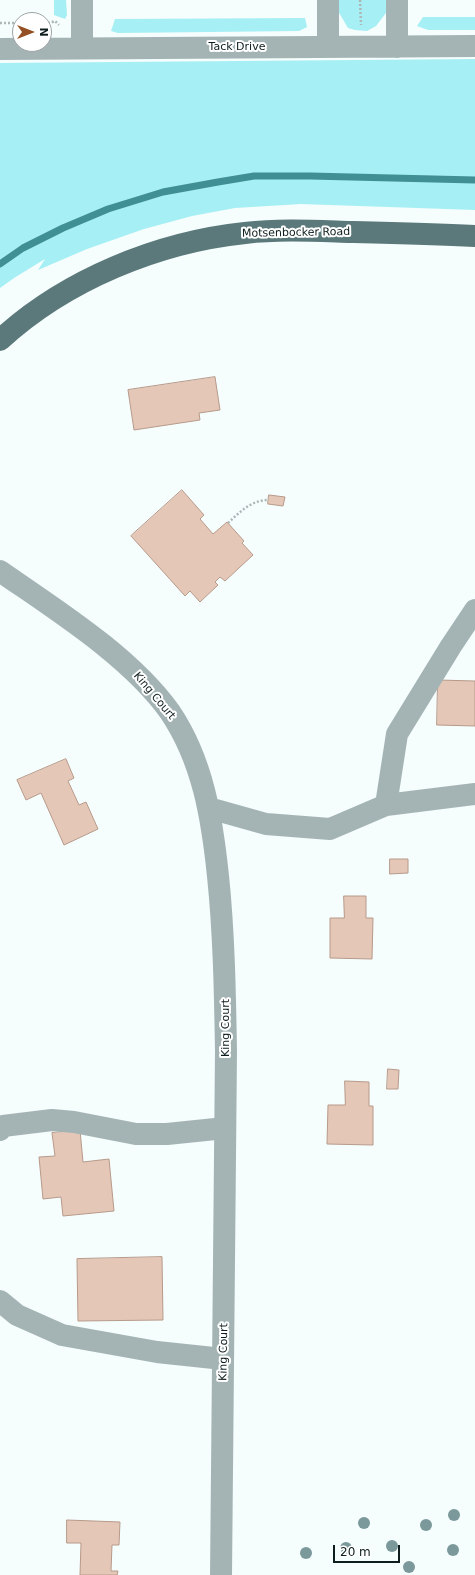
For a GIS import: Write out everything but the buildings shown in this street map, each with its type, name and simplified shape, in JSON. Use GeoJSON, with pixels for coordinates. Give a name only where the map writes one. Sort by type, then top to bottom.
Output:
{"type":"FeatureCollection","features":[{"type":"Feature","properties":{"kind":"main road","name":"Motsenbocker Road"},"geometry":{"type":"LineString","coordinates":[[0,340],[25,319],[82,283],[116,267],[188,242],[246,233],[274,231],[327,231],[475,236]]}},
{"type":"Feature","properties":{"kind":"street"},"geometry":{"type":"LineString","coordinates":[[82,0],[82,48]]}},
{"type":"Feature","properties":{"kind":"street"},"geometry":{"type":"LineString","coordinates":[[328,0],[328,47]]}},
{"type":"Feature","properties":{"kind":"street"},"geometry":{"type":"LineString","coordinates":[[397,0],[397,47]]}},
{"type":"Feature","properties":{"kind":"street","name":"Tack Drive"},"geometry":{"type":"LineString","coordinates":[[0,49],[475,46]]}},
{"type":"Feature","properties":{"kind":"street","name":"King Court"},"geometry":{"type":"LineString","coordinates":[[0,572],[100,644],[126,665],[153,692],[169,712],[184,737],[201,778],[209,808],[221,907],[225,990],[224,1359],[221,1575]]}},
{"type":"Feature","properties":{"kind":"street"},"geometry":{"type":"LineString","coordinates":[[386,805],[397,734],[475,610]]}},
{"type":"Feature","properties":{"kind":"street"},"geometry":{"type":"LineString","coordinates":[[209,808],[266,824],[330,829],[386,805],[475,794]]}},
{"type":"Feature","properties":{"kind":"street"},"geometry":{"type":"LineString","coordinates":[[0,1130],[3,1126],[52,1120],[74,1122],[136,1134],[167,1134],[225,1128]]}},
{"type":"Feature","properties":{"kind":"street"},"geometry":{"type":"LineString","coordinates":[[0,1301],[17,1315],[62,1335],[157,1352],[224,1359]]}},
{"type":"Feature","properties":{"kind":"path"},"geometry":{"type":"LineString","coordinates":[[360,0],[361,32]]}},
{"type":"Feature","properties":{"kind":"path"},"geometry":{"type":"LineString","coordinates":[[52,22],[55,21],[61,27]]}},
{"type":"Feature","properties":{"kind":"path"},"geometry":{"type":"LineString","coordinates":[[0,23],[12,23]]}},
{"type":"Feature","properties":{"kind":"path"},"geometry":{"type":"LineString","coordinates":[[228,523],[248,506],[258,501],[269,500]]}},
{"type":"Feature","properties":{"kind":"shaded area"},"geometry":{"type":"Polygon","coordinates":[[[54,0],[66,0],[67,15],[65,19],[54,15],[54,0]]]}},
{"type":"Feature","properties":{"kind":"shaded area"},"geometry":{"type":"Polygon","coordinates":[[[338,0],[386,0],[386,13],[376,26],[367,31],[355,30],[348,28],[338,11],[338,0]]]}},
{"type":"Feature","properties":{"kind":"shaded area"},"geometry":{"type":"Polygon","coordinates":[[[423,17],[475,17],[475,30],[428,30],[417,26],[423,17]]]}},
{"type":"Feature","properties":{"kind":"shaded area"},"geometry":{"type":"Polygon","coordinates":[[[305,18],[307,27],[299,31],[118,33],[111,31],[115,19],[305,18]]]}},
{"type":"Feature","properties":{"kind":"shaded area"},"geometry":{"type":"Polygon","coordinates":[[[475,59],[475,210],[301,204],[235,208],[192,216],[144,229],[87,249],[38,270],[45,259],[0,288],[0,63],[475,59]]]}},
{"type":"Feature","properties":{"kind":"waterway"},"geometry":{"type":"LineString","coordinates":[[0,264],[23,248],[63,228],[108,209],[163,192],[218,182],[254,176],[475,180]]}}]}
